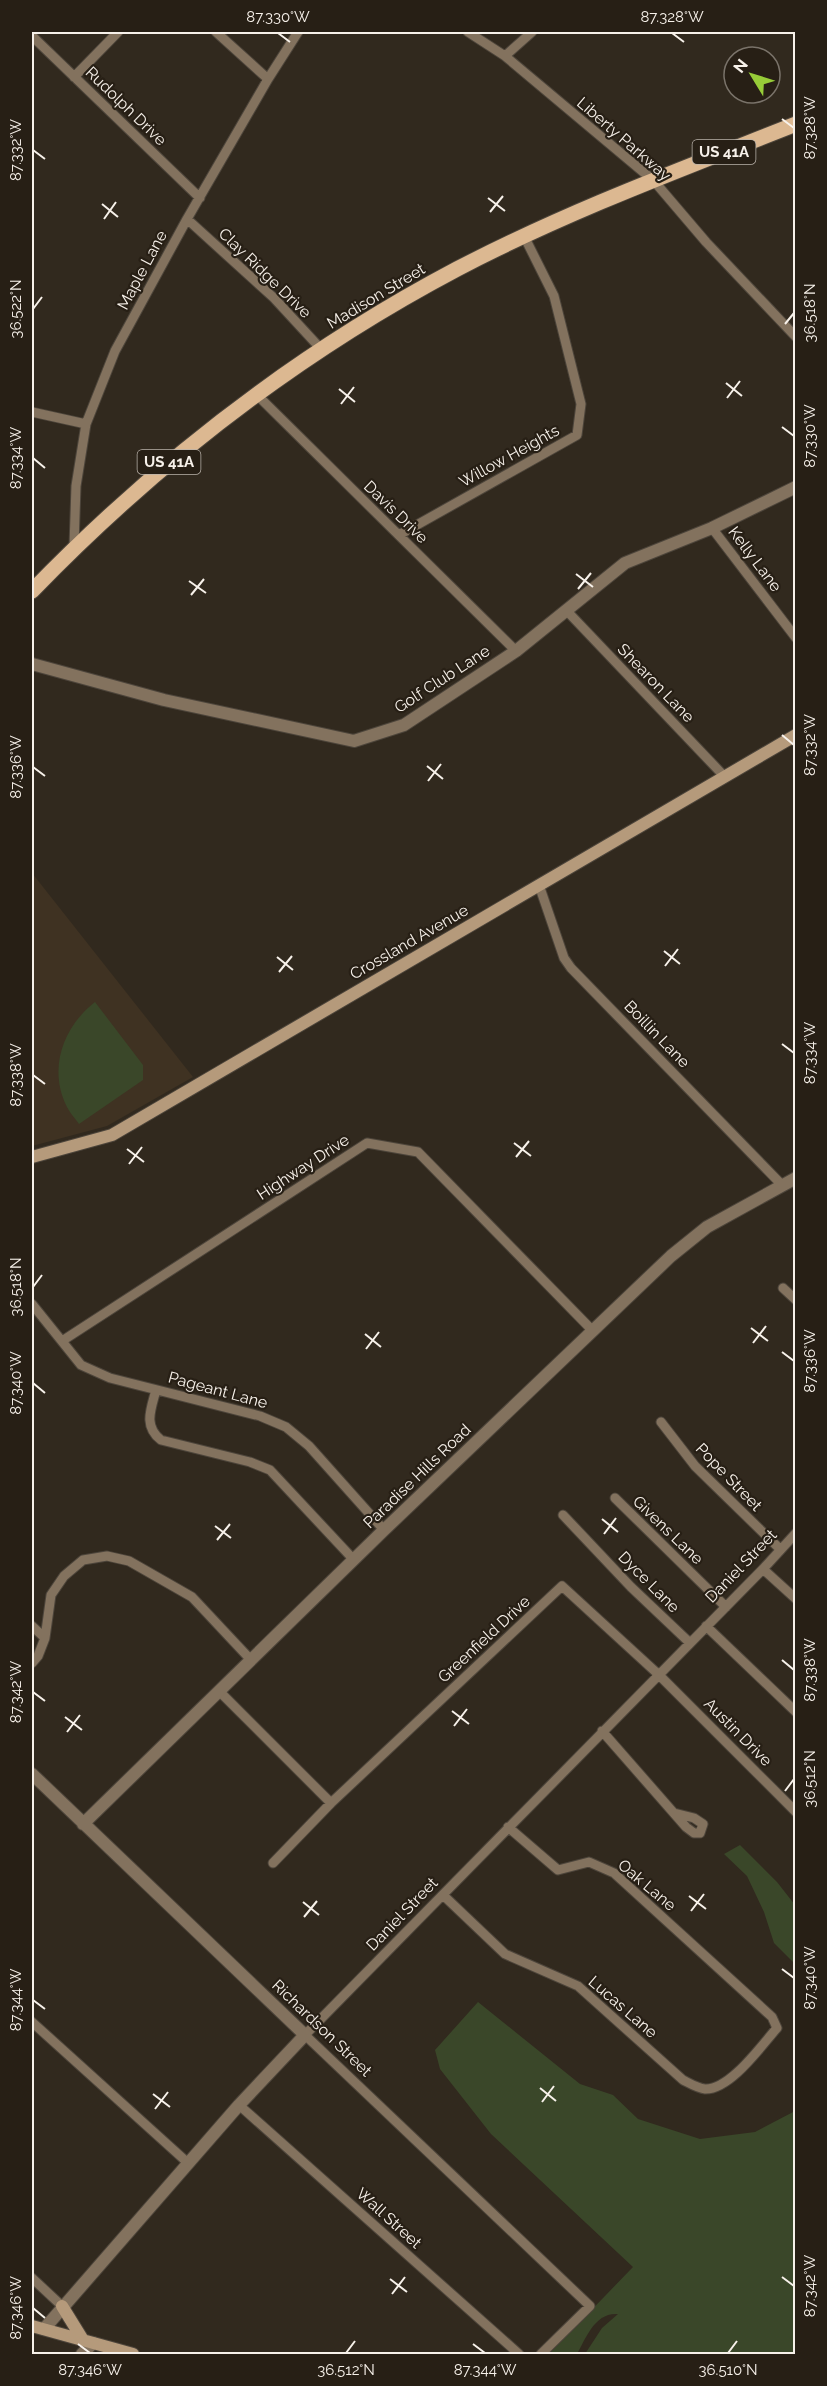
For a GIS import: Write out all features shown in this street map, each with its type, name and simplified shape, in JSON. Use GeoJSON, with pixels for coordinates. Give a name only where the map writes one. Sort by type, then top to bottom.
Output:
{"type":"FeatureCollection","features":[{"type":"Feature","properties":{"kind":"main road","name":"Madison Street"},"geometry":{"type":"LineString","coordinates":[[32,591],[74,546],[178,454],[256,394],[321,349],[421,289],[524,236],[795,124]]}},
{"type":"Feature","properties":{"kind":"main road","name":"Crossland Avenue"},"geometry":{"type":"LineString","coordinates":[[32,1157],[112,1135],[795,735]]}},
{"type":"Feature","properties":{"kind":"main road"},"geometry":{"type":"LineString","coordinates":[[62,2306],[88,2341]]}},
{"type":"Feature","properties":{"kind":"main road"},"geometry":{"type":"LineString","coordinates":[[38,2328],[133,2355]]}},
{"type":"Feature","properties":{"kind":"street"},"geometry":{"type":"LineString","coordinates":[[74,77],[118,32]]}},
{"type":"Feature","properties":{"kind":"street"},"geometry":{"type":"LineString","coordinates":[[216,32],[268,80]]}},
{"type":"Feature","properties":{"kind":"street","name":"Maple Lane"},"geometry":{"type":"LineString","coordinates":[[74,546],[76,486],[86,424],[115,351],[187,219],[298,32]]}},
{"type":"Feature","properties":{"kind":"street","name":"Liberty Parkway"},"geometry":{"type":"LineString","coordinates":[[468,32],[505,56],[654,181],[706,242],[795,337]]}},
{"type":"Feature","properties":{"kind":"street"},"geometry":{"type":"LineString","coordinates":[[505,56],[532,32]]}},
{"type":"Feature","properties":{"kind":"street","name":"Rudolph Drive"},"geometry":{"type":"LineString","coordinates":[[32,36],[200,198]]}},
{"type":"Feature","properties":{"kind":"street","name":"Clay Ridge Drive"},"geometry":{"type":"LineString","coordinates":[[187,219],[274,298],[321,349]]}},
{"type":"Feature","properties":{"kind":"street","name":"Willow Heights"},"geometry":{"type":"LineString","coordinates":[[399,535],[577,435],[581,404],[554,296],[524,236]]}},
{"type":"Feature","properties":{"kind":"street","name":"Davis Drive"},"geometry":{"type":"LineString","coordinates":[[256,394],[516,651]]}},
{"type":"Feature","properties":{"kind":"street"},"geometry":{"type":"LineString","coordinates":[[32,412],[86,424]]}},
{"type":"Feature","properties":{"kind":"street","name":"Golf Club Lane"},"geometry":{"type":"LineString","coordinates":[[32,664],[164,700],[354,741],[404,725],[516,651],[625,563],[712,528],[795,487]]}},
{"type":"Feature","properties":{"kind":"street","name":"Kelly Lane"},"geometry":{"type":"LineString","coordinates":[[712,528],[795,638]]}},
{"type":"Feature","properties":{"kind":"street","name":"Shearon Lane"},"geometry":{"type":"LineString","coordinates":[[566,610],[724,776]]}},
{"type":"Feature","properties":{"kind":"street","name":"Boillin Lane"},"geometry":{"type":"LineString","coordinates":[[539,885],[564,958],[571,968],[782,1185]]}},
{"type":"Feature","properties":{"kind":"street","name":"Highway Drive"},"geometry":{"type":"LineString","coordinates":[[62,1341],[367,1143],[418,1152],[592,1330]]}},
{"type":"Feature","properties":{"kind":"street","name":"Paradise Hills Road"},"geometry":{"type":"LineString","coordinates":[[83,1824],[384,1530],[671,1256],[706,1227],[795,1178]]}},
{"type":"Feature","properties":{"kind":"street"},"geometry":{"type":"LineString","coordinates":[[783,1288],[795,1300]]}},
{"type":"Feature","properties":{"kind":"street","name":"Pageant Lane"},"geometry":{"type":"LineString","coordinates":[[32,1304],[74,1357],[90,1371],[260,1416],[286,1427],[309,1446],[384,1530]]}},
{"type":"Feature","properties":{"kind":"street"},"geometry":{"type":"LineString","coordinates":[[156,1390],[149,1419],[150,1428],[154,1434],[161,1440],[250,1462],[270,1470],[354,1560]]}},
{"type":"Feature","properties":{"kind":"street","name":"Pope Street"},"geometry":{"type":"LineString","coordinates":[[660,1422],[695,1466],[780,1549]]}},
{"type":"Feature","properties":{"kind":"street","name":"Givens Lane"},"geometry":{"type":"LineString","coordinates":[[615,1498],[726,1607]]}},
{"type":"Feature","properties":{"kind":"street","name":"Dyce Lane"},"geometry":{"type":"LineString","coordinates":[[563,1515],[631,1587],[690,1643]]}},
{"type":"Feature","properties":{"kind":"street","name":"Daniel Street"},"geometry":{"type":"LineString","coordinates":[[38,2328],[62,2306],[239,2105],[304,2035],[726,1607],[795,1533]]}},
{"type":"Feature","properties":{"kind":"street"},"geometry":{"type":"LineString","coordinates":[[32,1663],[38,1656],[45,1638],[51,1595],[64,1576],[83,1560],[107,1556],[129,1561],[192,1597],[251,1660]]}},
{"type":"Feature","properties":{"kind":"street"},"geometry":{"type":"LineString","coordinates":[[763,1569],[795,1599]]}},
{"type":"Feature","properties":{"kind":"street","name":"Greenfield Drive"},"geometry":{"type":"LineString","coordinates":[[273,1863],[331,1803],[562,1586],[658,1674]]}},
{"type":"Feature","properties":{"kind":"street"},"geometry":{"type":"LineString","coordinates":[[32,1626],[45,1638]]}},
{"type":"Feature","properties":{"kind":"street"},"geometry":{"type":"LineString","coordinates":[[706,1626],[795,1712]]}},
{"type":"Feature","properties":{"kind":"street","name":"Austin Drive"},"geometry":{"type":"LineString","coordinates":[[658,1674],[795,1812]]}},
{"type":"Feature","properties":{"kind":"street"},"geometry":{"type":"LineString","coordinates":[[219,1691],[331,1803]]}},
{"type":"Feature","properties":{"kind":"street"},"geometry":{"type":"LineString","coordinates":[[602,1731],[674,1813]]}},
{"type":"Feature","properties":{"kind":"street","name":"Richardson Street"},"geometry":{"type":"LineString","coordinates":[[32,1774],[590,2306],[541,2355]]}},
{"type":"Feature","properties":{"kind":"street","name":"Oak Lane"},"geometry":{"type":"LineString","coordinates":[[508,1827],[558,1870],[589,1862],[614,1873],[772,2018],[777,2028]]}},
{"type":"Feature","properties":{"kind":"street","name":"Lucas Lane"},"geometry":{"type":"LineString","coordinates":[[443,1895],[505,1954],[578,1986],[683,2080],[696,2086],[705,2089],[718,2086],[730,2078],[777,2028]]}},
{"type":"Feature","properties":{"kind":"street"},"geometry":{"type":"LineString","coordinates":[[32,2022],[188,2163]]}},
{"type":"Feature","properties":{"kind":"street","name":"Wall Street"},"geometry":{"type":"LineString","coordinates":[[239,2105],[519,2355]]}},
{"type":"Feature","properties":{"kind":"street"},"geometry":{"type":"LineString","coordinates":[[32,2278],[62,2306]]}},
{"type":"Feature","properties":{"kind":"street"},"geometry":{"type":"LineString","coordinates":[[82,2355],[88,2341]]}},
{"type":"Feature","properties":{"kind":"shaded area"},"geometry":{"type":"Polygon","coordinates":[[[32,873],[193,1077],[107,1126],[32,1146],[32,873]]]}},
{"type":"Feature","properties":{"kind":"green space"},"geometry":{"type":"Polygon","coordinates":[[[95,1002],[143,1065],[143,1080],[79,1124],[67,1108],[61,1091],[59,1062],[67,1035],[84,1012],[95,1002]]]}},
{"type":"Feature","properties":{"kind":"green space"},"geometry":{"type":"Polygon","coordinates":[[[740,1845],[777,1882],[795,1905],[795,1964],[774,1943],[764,1912],[747,1876],[724,1854],[740,1845]]]}},
{"type":"Feature","properties":{"kind":"green space"},"geometry":{"type":"Polygon","coordinates":[[[478,2002],[580,2084],[613,2095],[638,2119],[700,2139],[755,2132],[795,2111],[795,2354],[585,2354],[602,2328],[618,2314],[610,2314],[592,2327],[577,2354],[549,2354],[633,2267],[491,2134],[440,2069],[435,2050],[478,2002]]]}}]}
